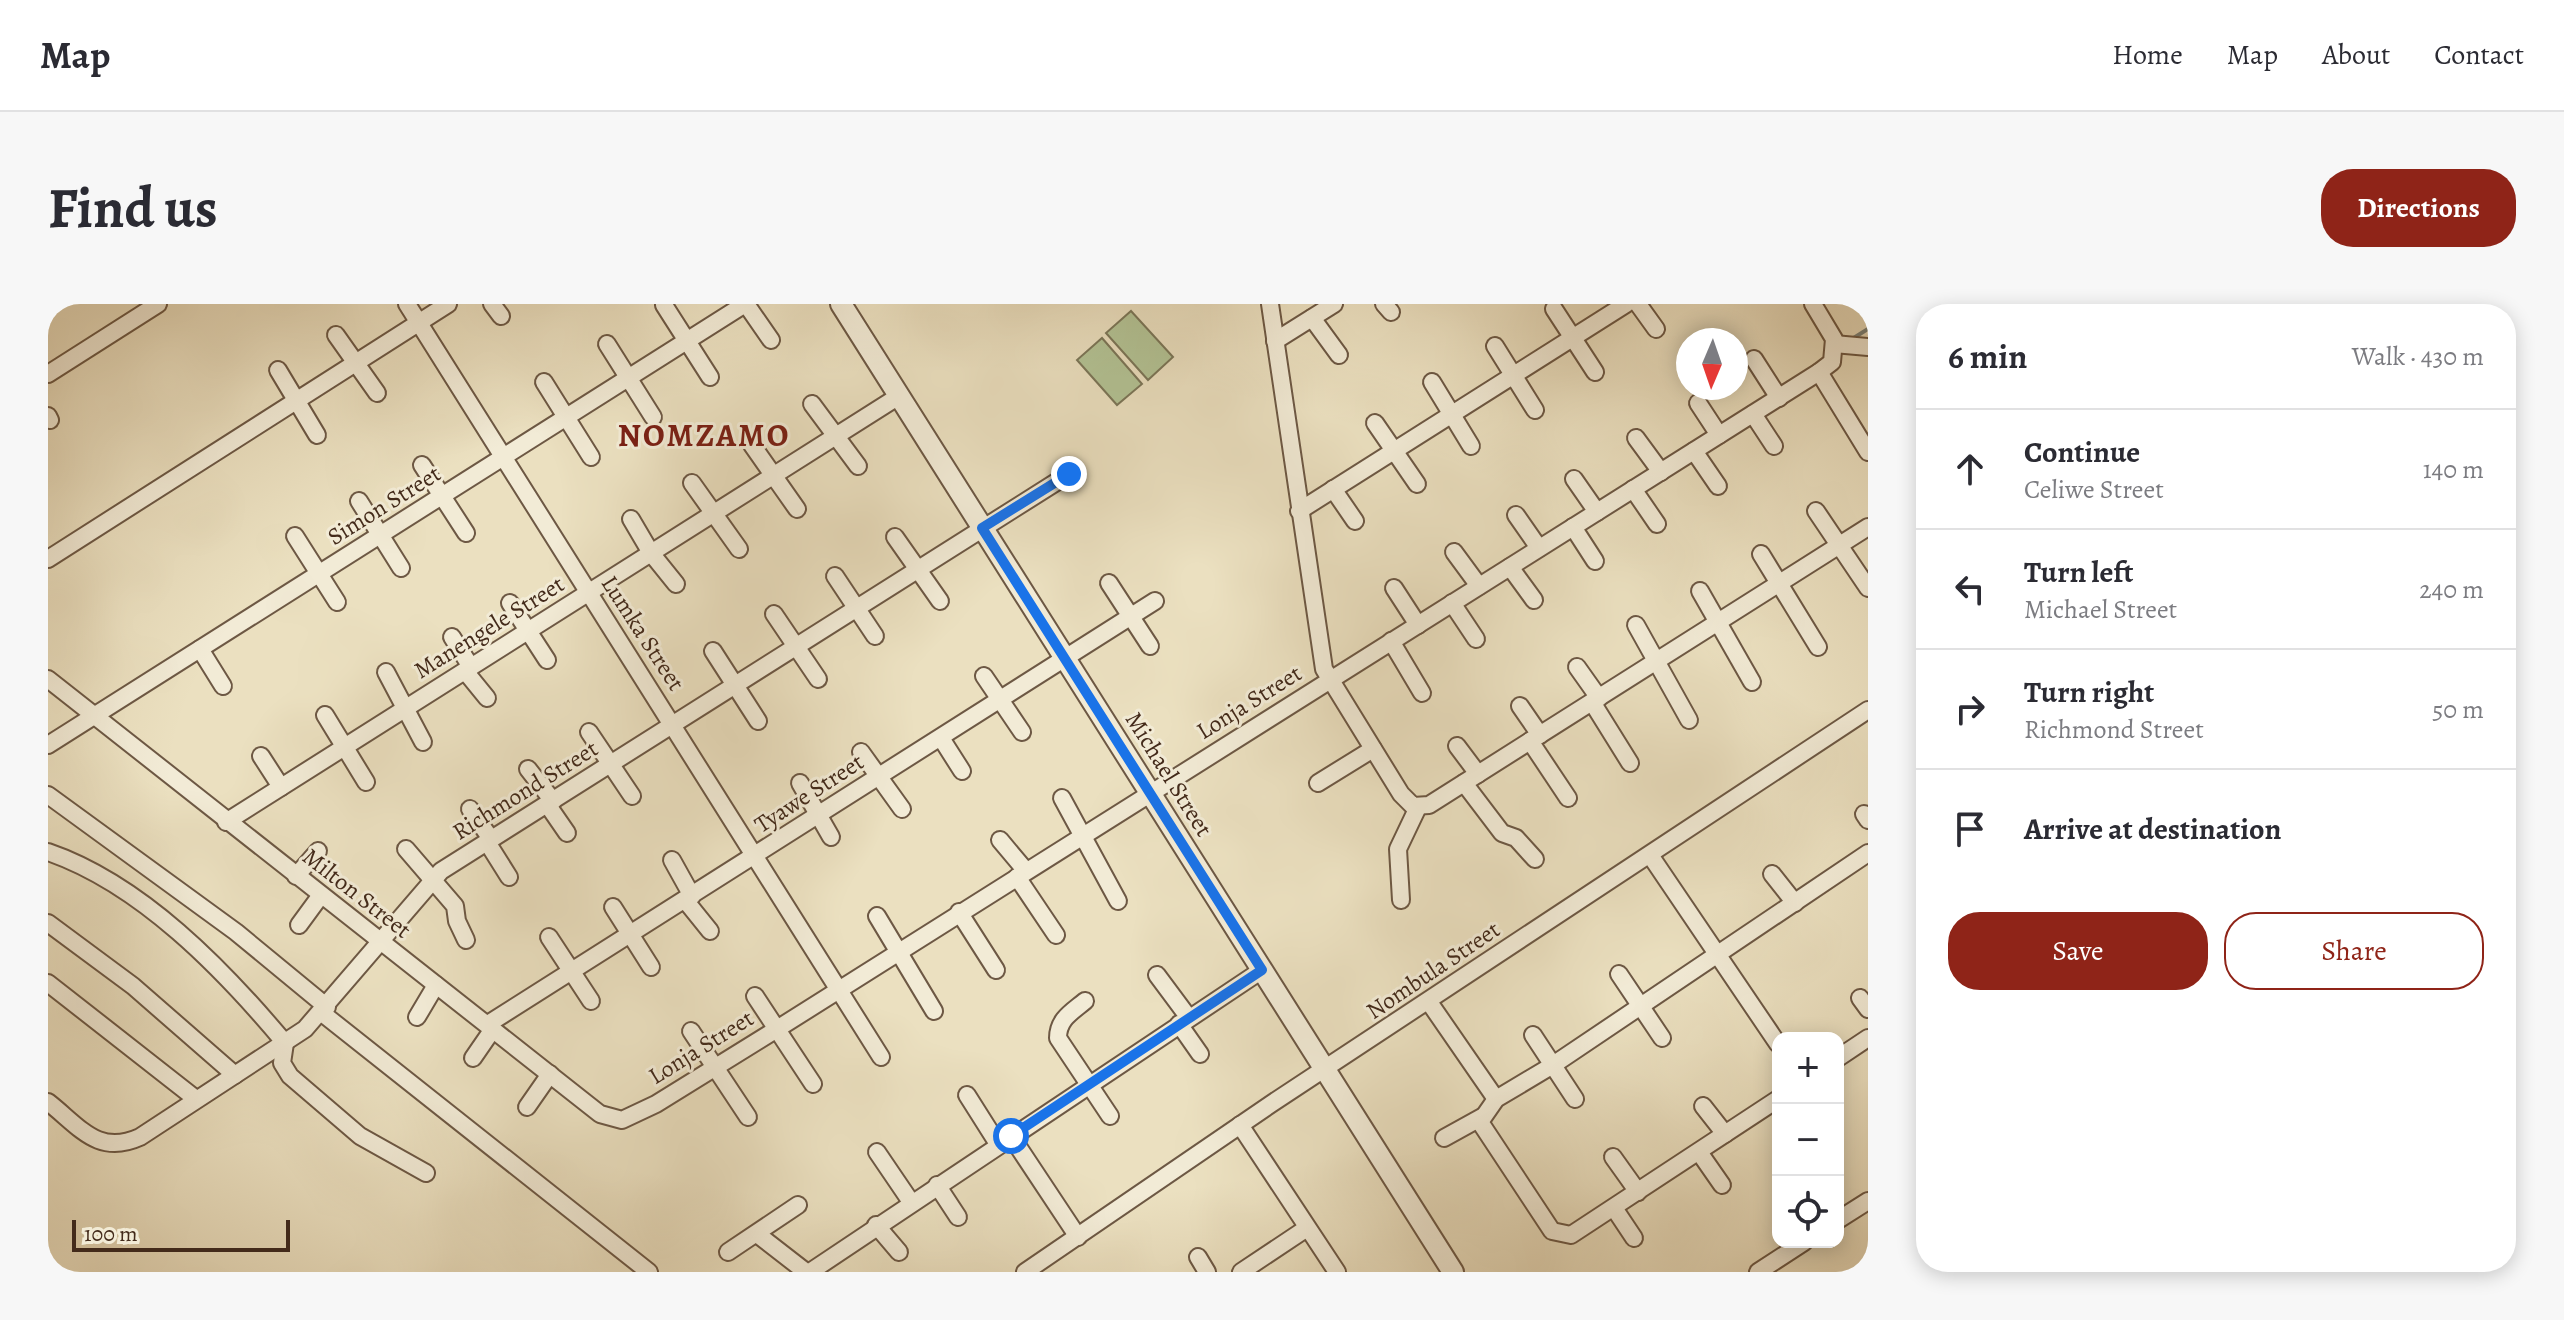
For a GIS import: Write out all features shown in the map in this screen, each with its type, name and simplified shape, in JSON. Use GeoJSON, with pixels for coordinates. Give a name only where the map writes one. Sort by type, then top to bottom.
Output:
{"type":"FeatureCollection","features":[{"type":"Feature","properties":{"kind":"street"},"geometry":{"type":"LineString","coordinates":[[48,374],[158,304]]}},
{"type":"Feature","properties":{"kind":"street","name":"Lumka Street"},"geometry":{"type":"LineString","coordinates":[[407,304],[881,1057]]}},
{"type":"Feature","properties":{"kind":"street"},"geometry":{"type":"LineString","coordinates":[[48,559],[448,304]]}},
{"type":"Feature","properties":{"kind":"street"},"geometry":{"type":"LineString","coordinates":[[746,304],[771,340]]}},
{"type":"Feature","properties":{"kind":"street","name":"Simon Street"},"geometry":{"type":"LineString","coordinates":[[48,745],[746,304]]}},
{"type":"Feature","properties":{"kind":"street","name":"Michael Street"},"geometry":{"type":"LineString","coordinates":[[841,304],[1453,1272]]}},
{"type":"Feature","properties":{"kind":"street"},"geometry":{"type":"LineString","coordinates":[[1270,304],[1321,654],[1330,680],[1373,749],[1406,801],[1418,807],[1429,805],[1471,779],[1868,527]]}},
{"type":"Feature","properties":{"kind":"street"},"geometry":{"type":"LineString","coordinates":[[1275,341],[1334,304]]}},
{"type":"Feature","properties":{"kind":"street"},"geometry":{"type":"LineString","coordinates":[[1299,511],[1626,304]]}},
{"type":"Feature","properties":{"kind":"street"},"geometry":{"type":"LineString","coordinates":[[1638,304],[1656,329]]}},
{"type":"Feature","properties":{"kind":"street"},"geometry":{"type":"LineString","coordinates":[[1813,304],[1834,350],[1868,347]]}},
{"type":"Feature","properties":{"kind":"street"},"geometry":{"type":"LineString","coordinates":[[664,305],[710,377]]}},
{"type":"Feature","properties":{"kind":"street"},"geometry":{"type":"LineString","coordinates":[[1554,309],[1595,372]]}},
{"type":"Feature","properties":{"kind":"street"},"geometry":{"type":"LineString","coordinates":[[1312,318],[1339,355]]}},
{"type":"Feature","properties":{"kind":"street"},"geometry":{"type":"LineString","coordinates":[[336,335],[377,393]]}},
{"type":"Feature","properties":{"kind":"street"},"geometry":{"type":"LineString","coordinates":[[607,344],[653,417]]}},
{"type":"Feature","properties":{"kind":"street"},"geometry":{"type":"LineString","coordinates":[[1495,346],[1535,410]]}},
{"type":"Feature","properties":{"kind":"street","name":"Lonja Street"},"geometry":{"type":"LineString","coordinates":[[644,1111],[1779,398],[1819,372],[1834,350]]}},
{"type":"Feature","properties":{"kind":"street"},"geometry":{"type":"LineString","coordinates":[[1754,359],[1779,398]]}},
{"type":"Feature","properties":{"kind":"street"},"geometry":{"type":"LineString","coordinates":[[278,370],[317,435]]}},
{"type":"Feature","properties":{"kind":"street"},"geometry":{"type":"LineString","coordinates":[[1819,372],[1868,452]]}},
{"type":"Feature","properties":{"kind":"street"},"geometry":{"type":"LineString","coordinates":[[544,382],[591,457]]}},
{"type":"Feature","properties":{"kind":"street"},"geometry":{"type":"LineString","coordinates":[[1432,382],[1471,446]]}},
{"type":"Feature","properties":{"kind":"street","name":"Manengele Street"},"geometry":{"type":"LineString","coordinates":[[226,822],[899,396]]}},
{"type":"Feature","properties":{"kind":"street"},"geometry":{"type":"LineString","coordinates":[[1698,403],[1719,435]]}},
{"type":"Feature","properties":{"kind":"street"},"geometry":{"type":"LineString","coordinates":[[812,404],[858,466]]}},
{"type":"Feature","properties":{"kind":"street"},"geometry":{"type":"LineString","coordinates":[[1753,414],[1774,446]]}},
{"type":"Feature","properties":{"kind":"street"},"geometry":{"type":"LineString","coordinates":[[1375,423],[1417,484]]}},
{"type":"Feature","properties":{"kind":"street"},"geometry":{"type":"LineString","coordinates":[[1636,438],[1661,472]]}},
{"type":"Feature","properties":{"kind":"street"},"geometry":{"type":"LineString","coordinates":[[752,445],[797,509]]}},
{"type":"Feature","properties":{"kind":"street"},"geometry":{"type":"LineString","coordinates":[[1694,451],[1718,486]]}},
{"type":"Feature","properties":{"kind":"street"},"geometry":{"type":"LineString","coordinates":[[422,465],[466,533]]}},
{"type":"Feature","properties":{"kind":"street","name":"Richmond Street"},"geometry":{"type":"LineString","coordinates":[[48,1102],[103,1144],[114,1146],[140,1137],[285,1043],[325,1010],[433,877],[1069,474]]}},
{"type":"Feature","properties":{"kind":"street"},"geometry":{"type":"LineString","coordinates":[[1574,479],[1597,512]]}},
{"type":"Feature","properties":{"kind":"street"},"geometry":{"type":"LineString","coordinates":[[692,483],[739,549]]}},
{"type":"Feature","properties":{"kind":"street"},"geometry":{"type":"LineString","coordinates":[[1333,489],[1355,521]]}},
{"type":"Feature","properties":{"kind":"street"},"geometry":{"type":"LineString","coordinates":[[1633,489],[1657,524]]}},
{"type":"Feature","properties":{"kind":"street"},"geometry":{"type":"LineString","coordinates":[[359,501],[401,568]]}},
{"type":"Feature","properties":{"kind":"street"},"geometry":{"type":"LineString","coordinates":[[1816,511],[1868,588]]}},
{"type":"Feature","properties":{"kind":"street"},"geometry":{"type":"LineString","coordinates":[[1516,515],[1539,548]]}},
{"type":"Feature","properties":{"kind":"street"},"geometry":{"type":"LineString","coordinates":[[631,519],[651,553],[676,584]]}},
{"type":"Feature","properties":{"kind":"street"},"geometry":{"type":"LineString","coordinates":[[1573,527],[1595,561]]}},
{"type":"Feature","properties":{"kind":"street"},"geometry":{"type":"LineString","coordinates":[[295,536],[337,602]]}},
{"type":"Feature","properties":{"kind":"street"},"geometry":{"type":"LineString","coordinates":[[895,537],[940,601]]}},
{"type":"Feature","properties":{"kind":"street"},"geometry":{"type":"LineString","coordinates":[[1454,552],[1479,586]]}},
{"type":"Feature","properties":{"kind":"street"},"geometry":{"type":"LineString","coordinates":[[1761,554],[1781,582],[1818,647]]}},
{"type":"Feature","properties":{"kind":"street"},"geometry":{"type":"LineString","coordinates":[[1510,567],[1534,600]]}},
{"type":"Feature","properties":{"kind":"street"},"geometry":{"type":"LineString","coordinates":[[835,576],[875,636]]}},
{"type":"Feature","properties":{"kind":"street"},"geometry":{"type":"LineString","coordinates":[[1109,583],[1150,646]]}},
{"type":"Feature","properties":{"kind":"street"},"geometry":{"type":"LineString","coordinates":[[1394,588],[1418,625]]}},
{"type":"Feature","properties":{"kind":"street"},"geometry":{"type":"LineString","coordinates":[[1700,591],[1752,682]]}},
{"type":"Feature","properties":{"kind":"street","name":"Tyawe Street"},"geometry":{"type":"LineString","coordinates":[[491,1026],[572,971],[1155,601]]}},
{"type":"Feature","properties":{"kind":"street"},"geometry":{"type":"LineString","coordinates":[[510,603],[547,660]]}},
{"type":"Feature","properties":{"kind":"street"},"geometry":{"type":"LineString","coordinates":[[1452,603],[1476,639]]}},
{"type":"Feature","properties":{"kind":"street"},"geometry":{"type":"LineString","coordinates":[[774,614],[818,679]]}},
{"type":"Feature","properties":{"kind":"street"},"geometry":{"type":"LineString","coordinates":[[1636,625],[1689,720]]}},
{"type":"Feature","properties":{"kind":"street"},"geometry":{"type":"LineString","coordinates":[[452,637],[487,698]]}},
{"type":"Feature","properties":{"kind":"street"},"geometry":{"type":"LineString","coordinates":[[1391,641],[1422,693]]}},
{"type":"Feature","properties":{"kind":"street"},"geometry":{"type":"LineString","coordinates":[[200,649],[223,686]]}},
{"type":"Feature","properties":{"kind":"street"},"geometry":{"type":"LineString","coordinates":[[713,651],[758,721]]}},
{"type":"Feature","properties":{"kind":"street"},"geometry":{"type":"LineString","coordinates":[[1577,667],[1630,763]]}},
{"type":"Feature","properties":{"kind":"street"},"geometry":{"type":"LineString","coordinates":[[386,672],[423,742]]}},
{"type":"Feature","properties":{"kind":"street"},"geometry":{"type":"LineString","coordinates":[[984,676],[1022,732]]}},
{"type":"Feature","properties":{"kind":"street","name":"Milton Street"},"geometry":{"type":"LineString","coordinates":[[48,679],[226,822],[607,1118],[622,1120],[644,1111]]}},
{"type":"Feature","properties":{"kind":"street"},"geometry":{"type":"LineString","coordinates":[[1520,706],[1568,798]]}},
{"type":"Feature","properties":{"kind":"street","name":"Nombula Street"},"geometry":{"type":"LineString","coordinates":[[1025,1272],[1240,1125],[1868,710]]}},
{"type":"Feature","properties":{"kind":"street"},"geometry":{"type":"LineString","coordinates":[[325,715],[366,782]]}},
{"type":"Feature","properties":{"kind":"street"},"geometry":{"type":"LineString","coordinates":[[589,732],[632,796]]}},
{"type":"Feature","properties":{"kind":"street"},"geometry":{"type":"LineString","coordinates":[[941,738],[962,771]]}},
{"type":"Feature","properties":{"kind":"street"},"geometry":{"type":"LineString","coordinates":[[1457,746],[1471,779],[1502,833],[1516,838],[1535,859]]}},
{"type":"Feature","properties":{"kind":"street"},"geometry":{"type":"LineString","coordinates":[[1318,783],[1373,749]]}},
{"type":"Feature","properties":{"kind":"street"},"geometry":{"type":"LineString","coordinates":[[861,752],[902,809]]}},
{"type":"Feature","properties":{"kind":"street"},"geometry":{"type":"LineString","coordinates":[[261,756],[281,787]]}},
{"type":"Feature","properties":{"kind":"street"},"geometry":{"type":"LineString","coordinates":[[528,769],[567,833]]}},
{"type":"Feature","properties":{"kind":"street"},"geometry":{"type":"LineString","coordinates":[[800,783],[831,837]]}},
{"type":"Feature","properties":{"kind":"street"},"geometry":{"type":"LineString","coordinates":[[48,795],[236,932],[325,1010],[649,1272]]}},
{"type":"Feature","properties":{"kind":"street"},"geometry":{"type":"LineString","coordinates":[[1062,798],[1118,901]]}},
{"type":"Feature","properties":{"kind":"street"},"geometry":{"type":"LineString","coordinates":[[1401,900],[1398,849],[1418,807]]}},
{"type":"Feature","properties":{"kind":"street"},"geometry":{"type":"LineString","coordinates":[[470,809],[509,877]]}},
{"type":"Feature","properties":{"kind":"street"},"geometry":{"type":"LineString","coordinates":[[1000,840],[1056,935]]}},
{"type":"Feature","properties":{"kind":"street"},"geometry":{"type":"LineString","coordinates":[[406,849],[433,877],[457,910],[457,921],[466,940]]}},
{"type":"Feature","properties":{"kind":"street"},"geometry":{"type":"LineString","coordinates":[[296,876],[318,851]]}},
{"type":"Feature","properties":{"kind":"street"},"geometry":{"type":"LineString","coordinates":[[48,852],[100,874],[155,913],[245,995],[285,1043],[282,1063],[290,1076],[360,1136],[426,1173]]}},
{"type":"Feature","properties":{"kind":"street"},"geometry":{"type":"LineString","coordinates":[[1444,1138],[1482,1122],[1496,1099],[1553,1065],[1868,853]]}},
{"type":"Feature","properties":{"kind":"street"},"geometry":{"type":"LineString","coordinates":[[1650,855],[1772,1035]]}},
{"type":"Feature","properties":{"kind":"street"},"geometry":{"type":"LineString","coordinates":[[672,860],[689,898],[710,931]]}},
{"type":"Feature","properties":{"kind":"street"},"geometry":{"type":"LineString","coordinates":[[1772,874],[1795,903]]}},
{"type":"Feature","properties":{"kind":"street"},"geometry":{"type":"LineString","coordinates":[[299,925],[321,895]]}},
{"type":"Feature","properties":{"kind":"street"},"geometry":{"type":"LineString","coordinates":[[613,907],[651,967]]}},
{"type":"Feature","properties":{"kind":"street"},"geometry":{"type":"LineString","coordinates":[[959,912],[996,970]]}},
{"type":"Feature","properties":{"kind":"street"},"geometry":{"type":"LineString","coordinates":[[877,916],[934,1011]]}},
{"type":"Feature","properties":{"kind":"street"},"geometry":{"type":"LineString","coordinates":[[48,923],[133,986],[235,1075]]}},
{"type":"Feature","properties":{"kind":"street"},"geometry":{"type":"LineString","coordinates":[[549,937],[591,1001]]}},
{"type":"Feature","properties":{"kind":"street"},"geometry":{"type":"LineString","coordinates":[[757,1234],[808,1272],[1262,970]]}},
{"type":"Feature","properties":{"kind":"street"},"geometry":{"type":"LineString","coordinates":[[1619,974],[1662,1038]]}},
{"type":"Feature","properties":{"kind":"street"},"geometry":{"type":"LineString","coordinates":[[1157,975],[1200,1054]]}},
{"type":"Feature","properties":{"kind":"street"},"geometry":{"type":"LineString","coordinates":[[48,983],[196,1099]]}},
{"type":"Feature","properties":{"kind":"street"},"geometry":{"type":"LineString","coordinates":[[417,1017],[436,985]]}},
{"type":"Feature","properties":{"kind":"street"},"geometry":{"type":"LineString","coordinates":[[755,996],[813,1084]]}},
{"type":"Feature","properties":{"kind":"street"},"geometry":{"type":"LineString","coordinates":[[1085,1001],[1066,1016],[1058,1032],[1059,1043],[1110,1116]]}},
{"type":"Feature","properties":{"kind":"street"},"geometry":{"type":"LineString","coordinates":[[1429,1002],[1496,1099]]}},
{"type":"Feature","properties":{"kind":"street"},"geometry":{"type":"LineString","coordinates":[[473,1058],[491,1026]]}},
{"type":"Feature","properties":{"kind":"street"},"geometry":{"type":"LineString","coordinates":[[691,1031],[748,1117]]}},
{"type":"Feature","properties":{"kind":"street"},"geometry":{"type":"LineString","coordinates":[[1533,1035],[1575,1099]]}},
{"type":"Feature","properties":{"kind":"street"},"geometry":{"type":"LineString","coordinates":[[1844,1054],[1868,1038]]}},
{"type":"Feature","properties":{"kind":"street"},"geometry":{"type":"LineString","coordinates":[[527,1107],[550,1074]]}},
{"type":"Feature","properties":{"kind":"street"},"geometry":{"type":"LineString","coordinates":[[967,1095],[1078,1237]]}},
{"type":"Feature","properties":{"kind":"street"},"geometry":{"type":"LineString","coordinates":[[1482,1122],[1552,1231],[1563,1235],[1578,1232],[1772,1103]]}},
{"type":"Feature","properties":{"kind":"street"},"geometry":{"type":"LineString","coordinates":[[1703,1106],[1725,1134]]}},
{"type":"Feature","properties":{"kind":"street"},"geometry":{"type":"LineString","coordinates":[[1240,1125],[1337,1272]]}},
{"type":"Feature","properties":{"kind":"street"},"geometry":{"type":"LineString","coordinates":[[877,1152],[911,1202]]}},
{"type":"Feature","properties":{"kind":"street"},"geometry":{"type":"LineString","coordinates":[[1699,1152],[1722,1185]]}},
{"type":"Feature","properties":{"kind":"street"},"geometry":{"type":"LineString","coordinates":[[1613,1157],[1638,1192]]}},
{"type":"Feature","properties":{"kind":"street"},"geometry":{"type":"LineString","coordinates":[[937,1185],[958,1217]]}},
{"type":"Feature","properties":{"kind":"street"},"geometry":{"type":"LineString","coordinates":[[1844,1216],[1868,1201]]}},
{"type":"Feature","properties":{"kind":"street"},"geometry":{"type":"LineString","coordinates":[[728,1252],[798,1205]]}},
{"type":"Feature","properties":{"kind":"street"},"geometry":{"type":"LineString","coordinates":[[1614,1208],[1634,1238]]}},
{"type":"Feature","properties":{"kind":"street"},"geometry":{"type":"LineString","coordinates":[[876,1225],[899,1252]]}},
{"type":"Feature","properties":{"kind":"street"},"geometry":{"type":"LineString","coordinates":[[1241,1272],[1307,1228]]}},
{"type":"Feature","properties":{"kind":"street"},"geometry":{"type":"LineString","coordinates":[[1758,1272],[1795,1248]]}},
{"type":"Feature","properties":{"kind":"green space"},"geometry":{"type":"Polygon","coordinates":[[[1131,311],[1173,357],[1148,380],[1106,333],[1131,311]]]}},
{"type":"Feature","properties":{"kind":"green space"},"geometry":{"type":"Polygon","coordinates":[[[1102,338],[1142,384],[1117,405],[1077,360],[1102,338]]]}},
{"type":"Feature","properties":{"kind":"waterway"},"geometry":{"type":"LineString","coordinates":[[1852,339],[1868,329]]}},
{"type":"Feature","properties":{"kind":"district","name":"NOMZAMO"},"geometry":{"type":"Point","coordinates":[704,435]}},
{"type":"Feature","properties":{"kind":"route"},"geometry":{"type":"LineString","coordinates":[[1011,1136],[1262,970],[982,528],[1069,474]]}}]}
